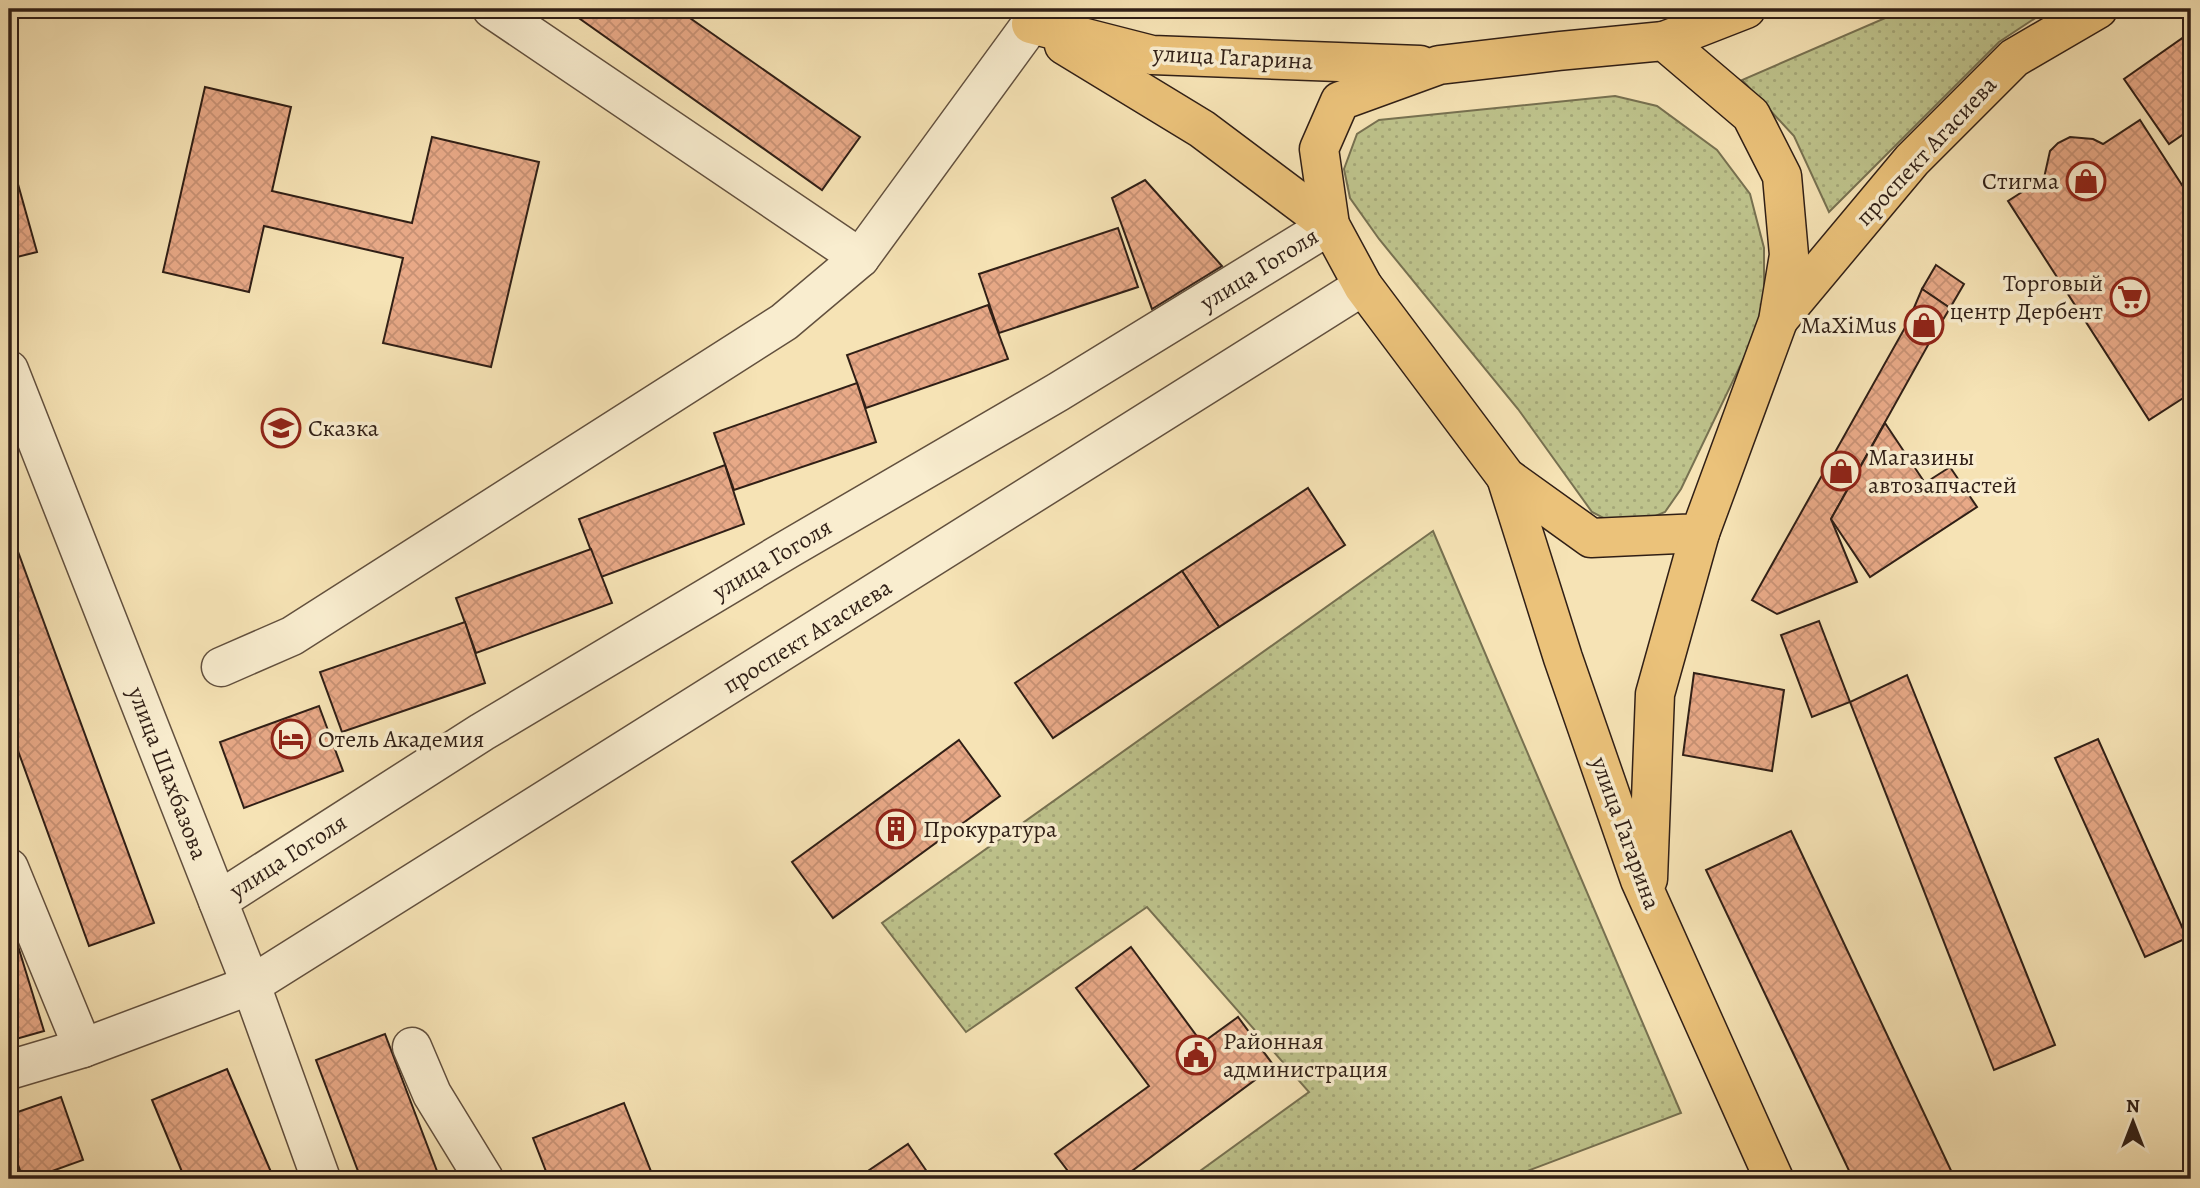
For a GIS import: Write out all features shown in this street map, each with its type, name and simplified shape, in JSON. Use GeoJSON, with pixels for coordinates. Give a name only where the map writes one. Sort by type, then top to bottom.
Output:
{"type":"FeatureCollection","features":[{"type":"Feature","properties":{"kind":"main road"},"geometry":{"type":"LineString","coordinates":[[1700,533],[1591,538],[1506,477],[1363,286],[1330,225],[1319,149],[1340,101],[1439,65],[1664,41],[1746,9]]}},
{"type":"Feature","properties":{"kind":"main road","name":"проспект Агасиева"},"geometry":{"type":"LineString","coordinates":[[1778,321],[1912,160],[2014,58],[2098,9]]}},
{"type":"Feature","properties":{"kind":"main road","name":"улица Гагарина"},"geometry":{"type":"LineString","coordinates":[[1029,14],[1152,55],[1439,65]]}},
{"type":"Feature","properties":{"kind":"main road","name":"улица Гагарина"},"geometry":{"type":"LineString","coordinates":[[1029,14],[1202,129],[1330,225]]}},
{"type":"Feature","properties":{"kind":"main road"},"geometry":{"type":"LineString","coordinates":[[1664,41],[1751,115],[1782,176],[1789,255],[1778,321]]}},
{"type":"Feature","properties":{"kind":"main road","name":"улица Гагарина"},"geometry":{"type":"LineString","coordinates":[[1776,1179],[1648,880],[1655,694],[1700,533],[1778,321]]}},
{"type":"Feature","properties":{"kind":"main road","name":"улица Гагарина"},"geometry":{"type":"LineString","coordinates":[[1506,477],[1563,658],[1640,880],[1776,1179]]}},
{"type":"Feature","properties":{"kind":"street"},"geometry":{"type":"LineString","coordinates":[[492,9],[860,258]]}},
{"type":"Feature","properties":{"kind":"street"},"geometry":{"type":"LineString","coordinates":[[221,667],[292,636],[784,322],[860,258],[1029,14]]}},
{"type":"Feature","properties":{"kind":"street","name":"улица Гоголя"},"geometry":{"type":"LineString","coordinates":[[218,901],[482,732],[1058,392],[1330,225]]}},
{"type":"Feature","properties":{"kind":"street","name":"проспект Агасиева"},"geometry":{"type":"LineString","coordinates":[[251,985],[1363,286]]}},
{"type":"Feature","properties":{"kind":"street","name":"улица Шахбазова"},"geometry":{"type":"LineString","coordinates":[[9,370],[251,985],[321,1179]]}},
{"type":"Feature","properties":{"kind":"street"},"geometry":{"type":"LineString","coordinates":[[9,868],[83,1048]]}},
{"type":"Feature","properties":{"kind":"street"},"geometry":{"type":"LineString","coordinates":[[9,1070],[83,1048],[251,985]]}},
{"type":"Feature","properties":{"kind":"street"},"geometry":{"type":"LineString","coordinates":[[412,1047],[432,1094],[484,1179]]}},
{"type":"Feature","properties":{"kind":"green space"},"geometry":{"type":"Polygon","coordinates":[[[1906,9],[2049,9],[1999,42],[1829,212],[1794,136],[1742,80],[1906,9]]]}},
{"type":"Feature","properties":{"kind":"green space"},"geometry":{"type":"Polygon","coordinates":[[[1615,96],[1657,106],[1717,150],[1750,194],[1764,248],[1764,293],[1756,333],[1681,489],[1665,512],[1639,523],[1611,522],[1592,512],[1518,409],[1379,239],[1350,198],[1344,169],[1357,134],[1379,120],[1615,96]]]}},
{"type":"Feature","properties":{"kind":"green space"},"geometry":{"type":"Polygon","coordinates":[[[1433,531],[1681,1113],[1506,1179],[1189,1179],[1309,1092],[1147,907],[966,1032],[882,923],[1433,531]]]}},
{"type":"Feature","properties":{"kind":"building"},"geometry":{"type":"Polygon","coordinates":[[[566,9],[677,9],[860,137],[822,190],[566,9]]]}},
{"type":"Feature","properties":{"kind":"building"},"geometry":{"type":"Polygon","coordinates":[[[2191,32],[2191,129],[2169,144],[2124,79],[2191,32]]]}},
{"type":"Feature","properties":{"kind":"building"},"geometry":{"type":"Polygon","coordinates":[[[205,87],[291,107],[272,191],[412,223],[432,137],[539,162],[491,367],[383,343],[403,258],[264,226],[249,292],[163,272],[205,87]]]}},
{"type":"Feature","properties":{"kind":"building","name":"Торговый центр Дербент"},"geometry":{"type":"Polygon","coordinates":[[[2140,120],[2191,199],[2191,393],[2149,420],[2008,201],[2044,178],[2050,151],[2058,143],[2070,137],[2093,139],[2103,144],[2140,120]]]}},
{"type":"Feature","properties":{"kind":"building"},"geometry":{"type":"Polygon","coordinates":[[[9,152],[37,252],[9,259],[9,152]]]}},
{"type":"Feature","properties":{"kind":"building"},"geometry":{"type":"Polygon","coordinates":[[[1145,180],[1222,266],[1152,309],[1112,198],[1145,180]]]}},
{"type":"Feature","properties":{"kind":"building"},"geometry":{"type":"Polygon","coordinates":[[[1118,228],[1138,287],[999,333],[979,274],[1118,228]]]}},
{"type":"Feature","properties":{"kind":"building"},"geometry":{"type":"Polygon","coordinates":[[[1936,265],[1964,284],[1950,308],[1922,289],[1936,265]]]}},
{"type":"Feature","properties":{"kind":"building"},"geometry":{"type":"Polygon","coordinates":[[[1922,289],[1950,308],[1932,338],[1907,324],[1922,289]]]}},
{"type":"Feature","properties":{"kind":"building"},"geometry":{"type":"Polygon","coordinates":[[[988,305],[1008,359],[866,408],[847,355],[988,305]]]}},
{"type":"Feature","properties":{"kind":"building","name":"Магазины автозапчастей"},"geometry":{"type":"Polygon","coordinates":[[[1907,324],[1932,338],[1831,519],[1857,582],[1777,614],[1752,600],[1907,324]]]}},
{"type":"Feature","properties":{"kind":"building"},"geometry":{"type":"Polygon","coordinates":[[[857,383],[876,442],[734,490],[714,433],[857,383]]]}},
{"type":"Feature","properties":{"kind":"building"},"geometry":{"type":"Polygon","coordinates":[[[1885,423],[1925,483],[1950,467],[1977,507],[1870,577],[1831,519],[1885,423]]]}},
{"type":"Feature","properties":{"kind":"building"},"geometry":{"type":"Polygon","coordinates":[[[725,465],[744,524],[601,577],[579,519],[725,465]]]}},
{"type":"Feature","properties":{"kind":"building"},"geometry":{"type":"Polygon","coordinates":[[[1308,488],[1345,545],[1219,627],[1182,571],[1308,488]]]}},
{"type":"Feature","properties":{"kind":"building"},"geometry":{"type":"Polygon","coordinates":[[[9,527],[154,923],[89,946],[9,726],[9,527]]]}},
{"type":"Feature","properties":{"kind":"building"},"geometry":{"type":"Polygon","coordinates":[[[591,549],[612,603],[476,653],[456,598],[591,549]]]}},
{"type":"Feature","properties":{"kind":"building"},"geometry":{"type":"Polygon","coordinates":[[[1182,571],[1219,627],[1053,738],[1015,683],[1182,571]]]}},
{"type":"Feature","properties":{"kind":"building"},"geometry":{"type":"Polygon","coordinates":[[[1819,621],[1850,702],[1812,717],[1781,635],[1819,621]]]}},
{"type":"Feature","properties":{"kind":"building"},"geometry":{"type":"Polygon","coordinates":[[[465,622],[485,683],[342,732],[320,672],[465,622]]]}},
{"type":"Feature","properties":{"kind":"building"},"geometry":{"type":"Polygon","coordinates":[[[1694,673],[1784,690],[1772,771],[1683,755],[1694,673]]]}},
{"type":"Feature","properties":{"kind":"building"},"geometry":{"type":"Polygon","coordinates":[[[1907,675],[2055,1045],[1994,1070],[1850,702],[1907,675]]]}},
{"type":"Feature","properties":{"kind":"building"},"geometry":{"type":"Polygon","coordinates":[[[319,706],[343,771],[244,808],[220,742],[319,706]]]}},
{"type":"Feature","properties":{"kind":"building"},"geometry":{"type":"Polygon","coordinates":[[[2098,739],[2187,938],[2145,957],[2055,758],[2098,739]]]}},
{"type":"Feature","properties":{"kind":"building","name":"Прокуратура"},"geometry":{"type":"Polygon","coordinates":[[[959,740],[1000,796],[833,918],[792,862],[959,740]]]}},
{"type":"Feature","properties":{"kind":"building"},"geometry":{"type":"Polygon","coordinates":[[[1791,831],[1955,1179],[1853,1179],[1706,870],[1791,831]]]}},
{"type":"Feature","properties":{"kind":"building"},"geometry":{"type":"Polygon","coordinates":[[[18,946],[44,1031],[9,1041],[9,949],[18,946]]]}},
{"type":"Feature","properties":{"kind":"building","name":"Районная администрация"},"geometry":{"type":"Polygon","coordinates":[[[1131,947],[1202,1043],[1238,1017],[1274,1066],[1121,1179],[1074,1179],[1055,1154],[1149,1086],[1076,988],[1131,947]]]}},
{"type":"Feature","properties":{"kind":"building"},"geometry":{"type":"Polygon","coordinates":[[[385,1034],[440,1179],[361,1179],[316,1060],[385,1034]]]}},
{"type":"Feature","properties":{"kind":"building"},"geometry":{"type":"Polygon","coordinates":[[[227,1069],[274,1179],[185,1179],[152,1100],[227,1069]]]}},
{"type":"Feature","properties":{"kind":"building"},"geometry":{"type":"Polygon","coordinates":[[[61,1097],[83,1160],[30,1179],[23,1179],[9,1139],[9,1115],[61,1097]]]}},
{"type":"Feature","properties":{"kind":"building"},"geometry":{"type":"Polygon","coordinates":[[[624,1103],[654,1179],[549,1179],[533,1138],[624,1103]]]}},
{"type":"Feature","properties":{"kind":"building"},"geometry":{"type":"Polygon","coordinates":[[[908,1144],[932,1179],[856,1179],[908,1144]]]}},
{"type":"Feature","properties":{"kind":"place","name":"Стигма"},"geometry":{"type":"Point","coordinates":[2086,181]}},
{"type":"Feature","properties":{"kind":"place","name":"Торговый центр Дербент"},"geometry":{"type":"Point","coordinates":[2130,297]}},
{"type":"Feature","properties":{"kind":"place","name":"MaXiMus"},"geometry":{"type":"Point","coordinates":[1924,325]}},
{"type":"Feature","properties":{"kind":"place","name":"Сказка"},"geometry":{"type":"Point","coordinates":[281,428]}},
{"type":"Feature","properties":{"kind":"place","name":"Магазины автозапчастей"},"geometry":{"type":"Point","coordinates":[1841,471]}},
{"type":"Feature","properties":{"kind":"place","name":"Отель Академия"},"geometry":{"type":"Point","coordinates":[291,739]}},
{"type":"Feature","properties":{"kind":"place","name":"Прокуратура"},"geometry":{"type":"Point","coordinates":[896,829]}},
{"type":"Feature","properties":{"kind":"place","name":"Районная администрация"},"geometry":{"type":"Point","coordinates":[1196,1055]}}]}
